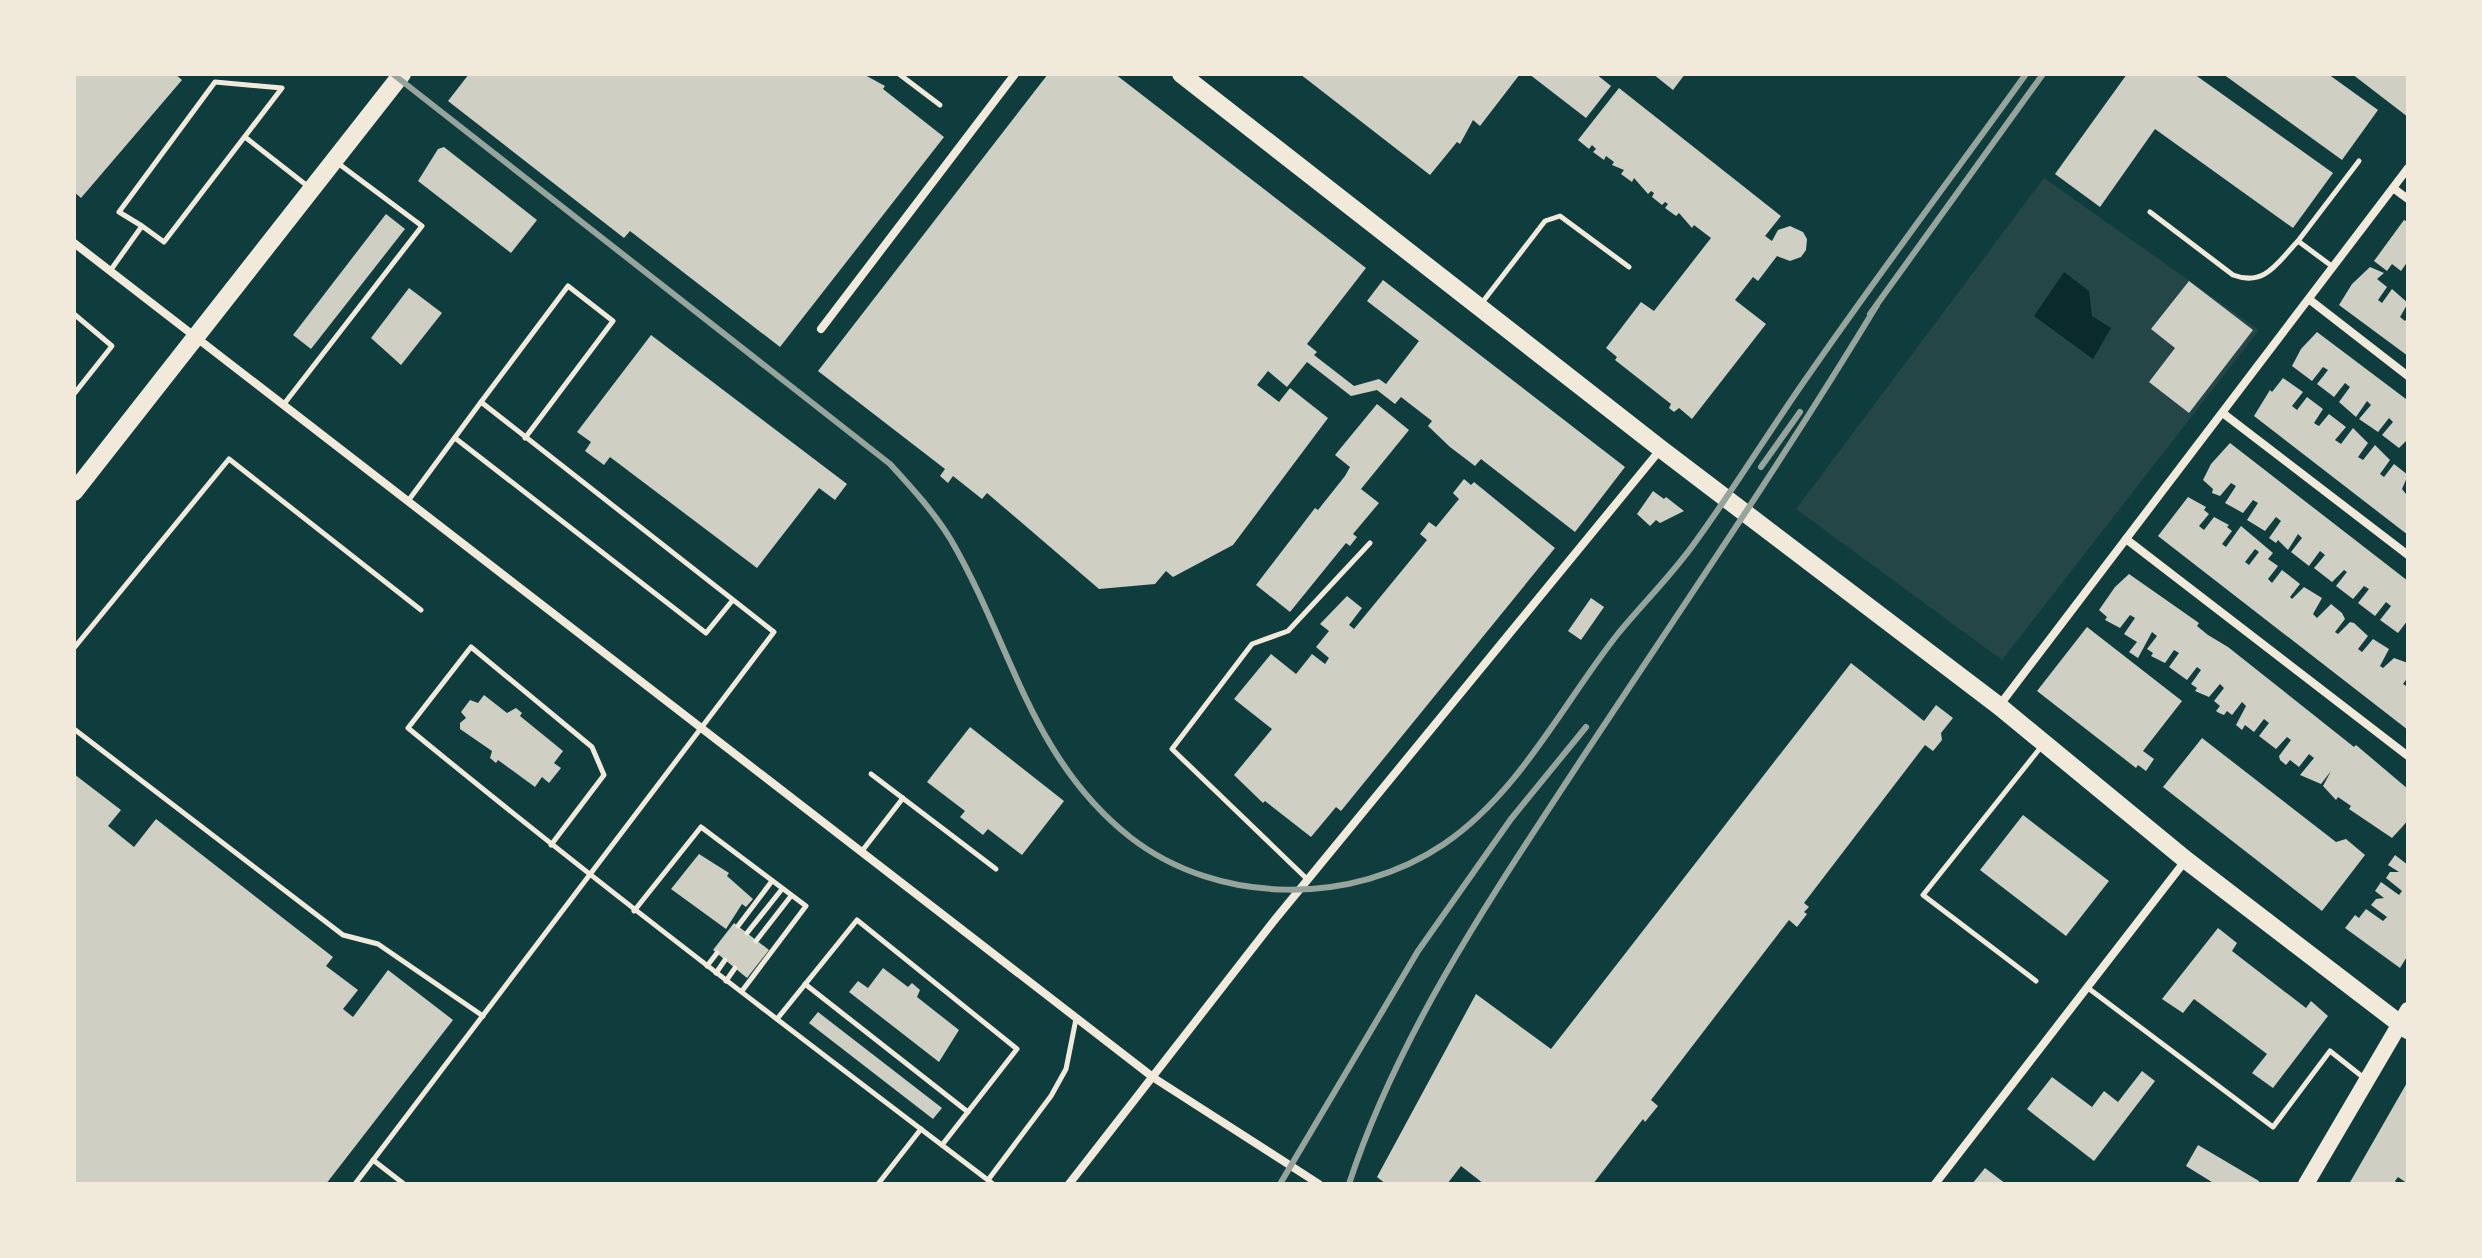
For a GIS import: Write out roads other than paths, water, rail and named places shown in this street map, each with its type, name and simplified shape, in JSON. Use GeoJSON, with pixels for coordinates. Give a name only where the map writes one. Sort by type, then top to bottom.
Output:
{"type":"FeatureCollection","features":[{"type":"Feature","properties":{"kind":"main road"},"geometry":{"type":"LineString","coordinates":[[74,492],[402,74]]}},
{"type":"Feature","properties":{"kind":"main road"},"geometry":{"type":"LineString","coordinates":[[1181,74],[1661,449],[1999,706],[2186,860],[2405,1021],[2306,1184]]}},
{"type":"Feature","properties":{"kind":"street"},"geometry":{"type":"LineString","coordinates":[[821,329],[1015,74]]}},
{"type":"Feature","properties":{"kind":"street"},"geometry":{"type":"LineString","coordinates":[[1999,706],[2224,414],[2408,168]]}},
{"type":"Feature","properties":{"kind":"street"},"geometry":{"type":"LineString","coordinates":[[2393,188],[2408,199]]}},
{"type":"Feature","properties":{"kind":"street"},"geometry":{"type":"LineString","coordinates":[[74,243],[1154,1078],[1319,1184]]}},
{"type":"Feature","properties":{"kind":"street"},"geometry":{"type":"LineString","coordinates":[[2310,300],[2408,376]]}},
{"type":"Feature","properties":{"kind":"street"},"geometry":{"type":"LineString","coordinates":[[2224,414],[2408,555]]}},
{"type":"Feature","properties":{"kind":"street"},"geometry":{"type":"LineString","coordinates":[[1069,1184],[1308,880],[1661,449]]}},
{"type":"Feature","properties":{"kind":"street"},"geometry":{"type":"LineString","coordinates":[[2126,539],[2408,756]]}},
{"type":"Feature","properties":{"kind":"street"},"geometry":{"type":"LineString","coordinates":[[1935,1184],[2186,860]]}},
{"type":"Feature","properties":{"kind":"lane"},"geometry":{"type":"LineString","coordinates":[[899,74],[940,105]]}},
{"type":"Feature","properties":{"kind":"lane"},"geometry":{"type":"LineString","coordinates":[[215,82],[282,88],[164,242],[142,226],[119,212],[215,82]]}},
{"type":"Feature","properties":{"kind":"lane"},"geometry":{"type":"LineString","coordinates":[[245,137],[312,190]]}},
{"type":"Feature","properties":{"kind":"lane"},"geometry":{"type":"LineString","coordinates":[[283,405],[422,226],[334,161]]}},
{"type":"Feature","properties":{"kind":"lane"},"geometry":{"type":"LineString","coordinates":[[2150,212],[2233,275],[2249,281],[2263,279],[2298,241],[2359,161]]}},
{"type":"Feature","properties":{"kind":"lane"},"geometry":{"type":"LineString","coordinates":[[1479,307],[1545,221],[1560,216],[1629,267]]}},
{"type":"Feature","properties":{"kind":"lane"},"geometry":{"type":"LineString","coordinates":[[110,271],[142,226]]}},
{"type":"Feature","properties":{"kind":"lane"},"geometry":{"type":"LineString","coordinates":[[2298,241],[2334,267]]}},
{"type":"Feature","properties":{"kind":"lane"},"geometry":{"type":"LineString","coordinates":[[408,501],[568,286],[613,321],[525,438]]}},
{"type":"Feature","properties":{"kind":"lane"},"geometry":{"type":"LineString","coordinates":[[74,314],[112,346],[74,394]]}},
{"type":"Feature","properties":{"kind":"lane"},"geometry":{"type":"LineString","coordinates":[[355,1184],[774,632],[481,402]]}},
{"type":"Feature","properties":{"kind":"lane"},"geometry":{"type":"LineString","coordinates":[[455,438],[706,633],[732,601]]}},
{"type":"Feature","properties":{"kind":"lane"},"geometry":{"type":"LineString","coordinates":[[74,648],[229,459],[421,610]]}},
{"type":"Feature","properties":{"kind":"lane"},"geometry":{"type":"LineString","coordinates":[[1308,880],[1172,749],[1252,644],[1288,631],[1370,543]]}},
{"type":"Feature","properties":{"kind":"lane"},"geometry":{"type":"LineString","coordinates":[[551,845],[604,775],[592,747],[471,647],[408,728],[589,877],[990,1182],[1051,1096],[1066,1069],[1076,1019]]}},
{"type":"Feature","properties":{"kind":"lane"},"geometry":{"type":"LineString","coordinates":[[74,729],[343,935],[378,944],[483,1016]]}},
{"type":"Feature","properties":{"kind":"lane"},"geometry":{"type":"LineString","coordinates":[[2036,981],[1923,895],[2044,743]]}},
{"type":"Feature","properties":{"kind":"lane"},"geometry":{"type":"LineString","coordinates":[[871,774],[996,869]]}},
{"type":"Feature","properties":{"kind":"lane"},"geometry":{"type":"LineString","coordinates":[[861,852],[903,798]]}},
{"type":"Feature","properties":{"kind":"lane"},"geometry":{"type":"LineString","coordinates":[[634,911],[701,827],[806,906],[742,991]]}},
{"type":"Feature","properties":{"kind":"lane"},"geometry":{"type":"LineString","coordinates":[[738,926],[772,881]]}},
{"type":"Feature","properties":{"kind":"lane"},"geometry":{"type":"LineString","coordinates":[[747,933],[782,889]]}},
{"type":"Feature","properties":{"kind":"lane"},"geometry":{"type":"LineString","coordinates":[[756,941],[791,896]]}},
{"type":"Feature","properties":{"kind":"lane"},"geometry":{"type":"LineString","coordinates":[[777,1019],[857,920],[1017,1049],[942,1145]]}},
{"type":"Feature","properties":{"kind":"lane"},"geometry":{"type":"LineString","coordinates":[[707,966],[717,953]]}},
{"type":"Feature","properties":{"kind":"lane"},"geometry":{"type":"LineString","coordinates":[[716,973],[725,960]]}},
{"type":"Feature","properties":{"kind":"lane"},"geometry":{"type":"LineString","coordinates":[[726,981],[735,968]]}},
{"type":"Feature","properties":{"kind":"lane"},"geometry":{"type":"LineString","coordinates":[[805,984],[968,1112]]}},
{"type":"Feature","properties":{"kind":"lane"},"geometry":{"type":"LineString","coordinates":[[2087,987],[2273,1127],[2330,1051],[2367,1080]]}},
{"type":"Feature","properties":{"kind":"lane"},"geometry":{"type":"LineString","coordinates":[[878,1184],[921,1129]]}},
{"type":"Feature","properties":{"kind":"lane"},"geometry":{"type":"LineString","coordinates":[[373,1160],[404,1184]]}},
{"type":"Feature","properties":{"kind":"railway"},"geometry":{"type":"LineString","coordinates":[[393,74],[890,464],[930,510],[951,540],[1046,736],[1068,772],[1096,806],[1130,837],[1165,860],[1203,876],[1244,886],[1286,890],[1328,887],[1369,879],[1408,864],[1444,844],[1495,799],[1518,773],[1617,635],[1696,541],[1836,335],[2026,74]]}},
{"type":"Feature","properties":{"kind":"railway"},"geometry":{"type":"LineString","coordinates":[[1870,314],[2043,74]]}},
{"type":"Feature","properties":{"kind":"railway"},"geometry":{"type":"LineString","coordinates":[[1349,1184],[1393,1074],[1480,916],[1767,480],[1877,305]]}},
{"type":"Feature","properties":{"kind":"railway"},"geometry":{"type":"LineString","coordinates":[[1761,467],[1800,412]]}},
{"type":"Feature","properties":{"kind":"railway"},"geometry":{"type":"LineString","coordinates":[[1280,1184],[1418,951],[1511,819],[1586,727]]}}]}
